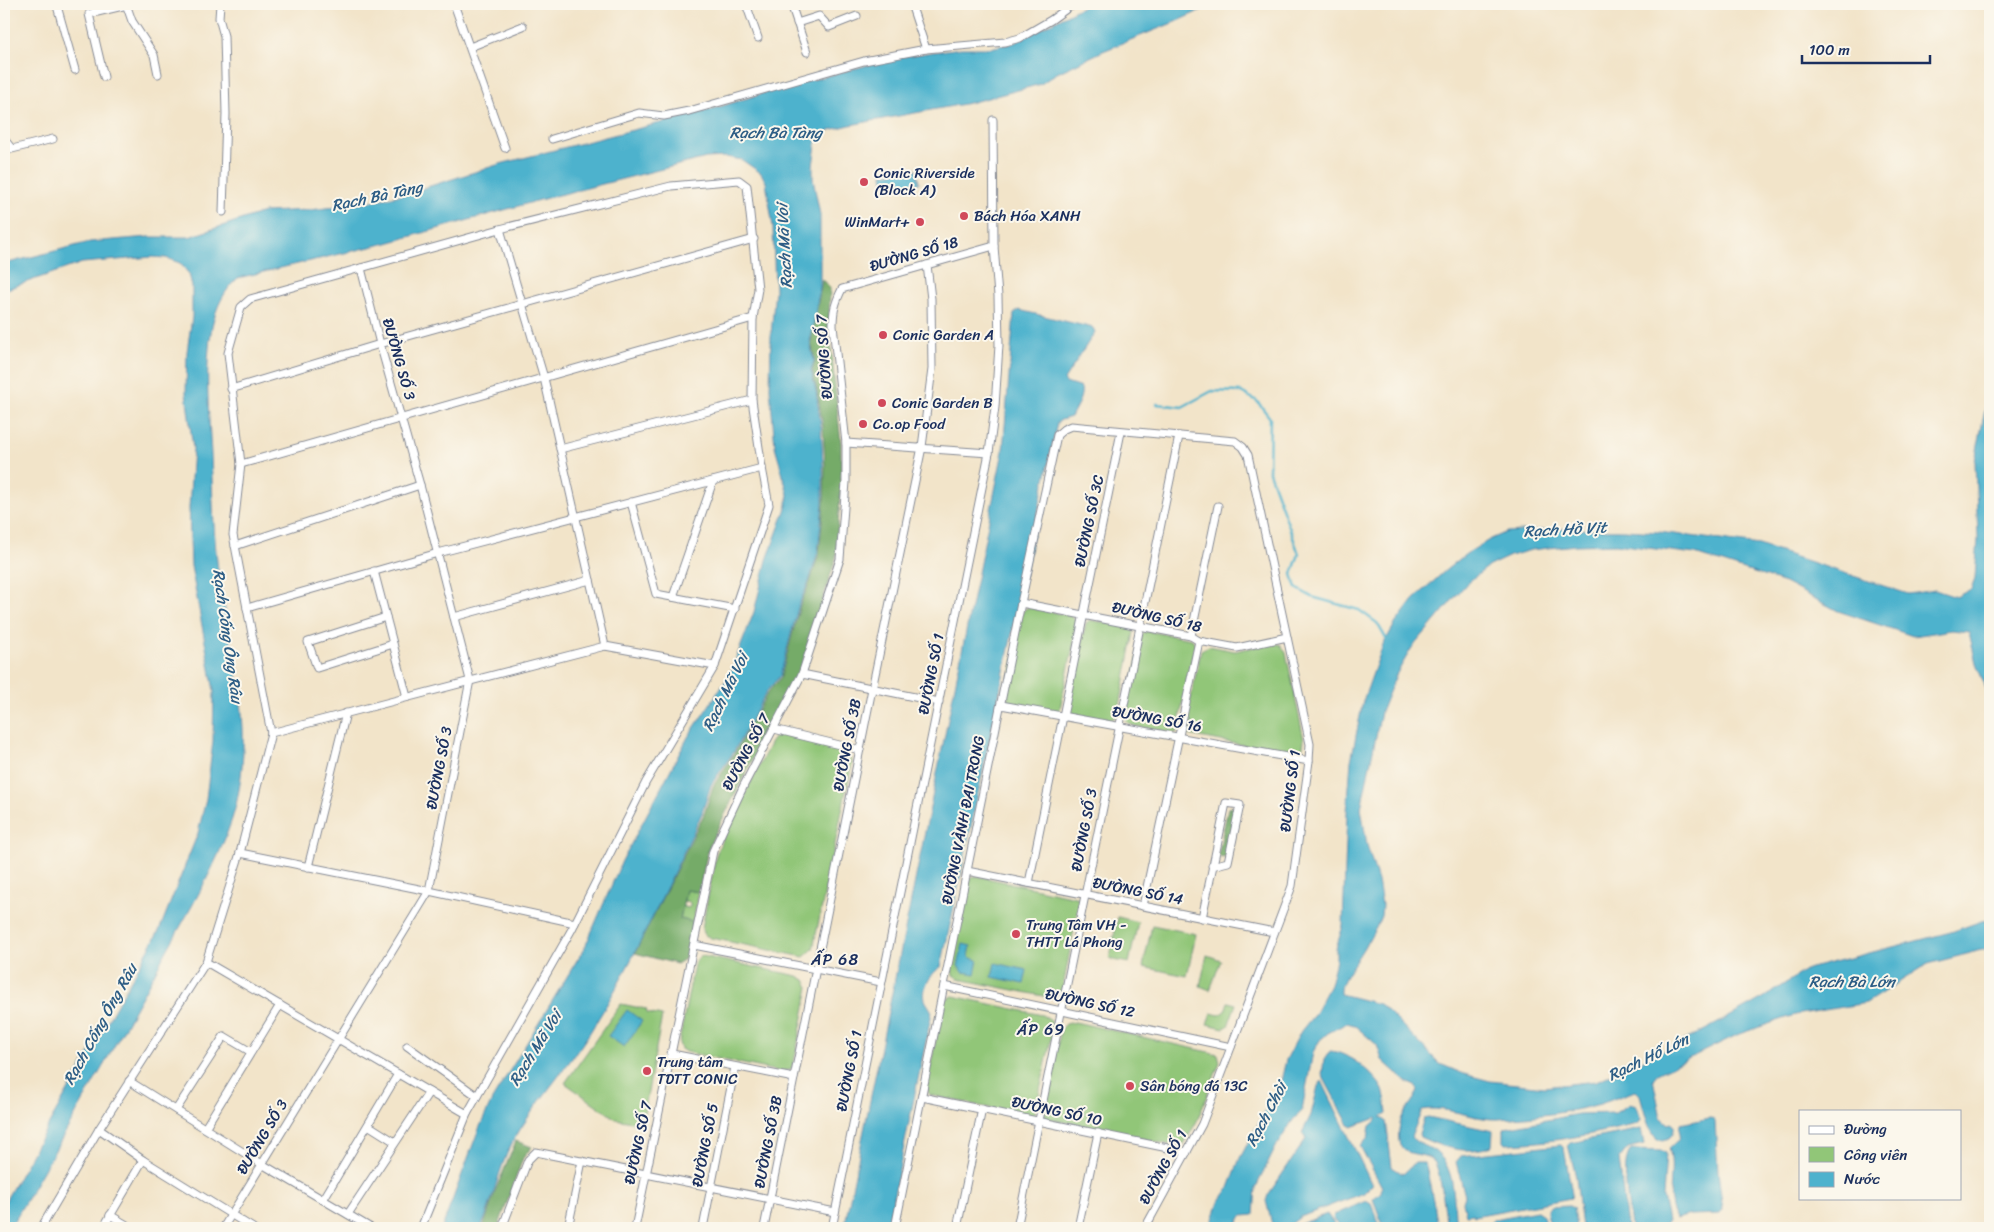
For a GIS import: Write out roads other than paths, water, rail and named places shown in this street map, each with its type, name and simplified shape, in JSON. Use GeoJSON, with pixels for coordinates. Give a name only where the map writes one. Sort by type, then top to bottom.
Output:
{"type":"FeatureCollection","features":[{"type":"Feature","properties":{"kind":"street"},"geometry":{"type":"LineString","coordinates":[[54,4],[57,6],[75,70]]}},
{"type":"Feature","properties":{"kind":"street"},"geometry":{"type":"LineString","coordinates":[[94,4],[96,12]]}},
{"type":"Feature","properties":{"kind":"street"},"geometry":{"type":"LineString","coordinates":[[104,77],[89,14],[127,4],[132,21],[154,55],[158,74]]}},
{"type":"Feature","properties":{"kind":"street"},"geometry":{"type":"LineString","coordinates":[[220,4],[219,18],[224,36],[226,114],[223,212]]}},
{"type":"Feature","properties":{"kind":"street"},"geometry":{"type":"LineString","coordinates":[[454,4],[505,148]]}},
{"type":"Feature","properties":{"kind":"street"},"geometry":{"type":"LineString","coordinates":[[746,4],[758,38]]}},
{"type":"Feature","properties":{"kind":"street"},"geometry":{"type":"LineString","coordinates":[[791,4],[807,52]]}},
{"type":"Feature","properties":{"kind":"street"},"geometry":{"type":"LineString","coordinates":[[911,4],[926,49]]}},
{"type":"Feature","properties":{"kind":"street"},"geometry":{"type":"LineString","coordinates":[[552,139],[639,113],[664,116],[689,112],[864,61],[926,49],[1005,42],[1020,38],[1069,7],[1078,4]]}},
{"type":"Feature","properties":{"kind":"street"},"geometry":{"type":"LineString","coordinates":[[797,23],[819,16],[829,27],[857,16]]}},
{"type":"Feature","properties":{"kind":"street"},"geometry":{"type":"LineString","coordinates":[[470,47],[523,26]]}},
{"type":"Feature","properties":{"kind":"street","name":"ĐƯỜNG SỐ 1"},"geometry":{"type":"LineString","coordinates":[[832,1228],[989,453],[995,407],[999,344],[994,246],[993,120]]}},
{"type":"Feature","properties":{"kind":"street"},"geometry":{"type":"LineString","coordinates":[[4,139],[12,149],[53,139]]}},
{"type":"Feature","properties":{"kind":"street"},"geometry":{"type":"LineString","coordinates":[[41,1228],[99,1128],[206,962],[240,854],[271,733],[233,535],[241,464],[228,354],[241,307],[250,299],[500,229],[671,186],[739,180],[747,186],[754,239],[758,289],[753,318],[752,400],[769,505],[714,666],[646,782],[575,923],[467,1114],[421,1228]]}},
{"type":"Feature","properties":{"kind":"street"},"geometry":{"type":"LineString","coordinates":[[500,229],[544,378],[605,646]]}},
{"type":"Feature","properties":{"kind":"street"},"geometry":{"type":"LineString","coordinates":[[231,389],[380,344],[754,239]]}},
{"type":"Feature","properties":{"kind":"street","name":"ĐƯỜNG SỐ 18"},"geometry":{"type":"LineString","coordinates":[[842,289],[994,246]]}},
{"type":"Feature","properties":{"kind":"street","name":"ĐƯỜNG SỐ 3B"},"geometry":{"type":"LineString","coordinates":[[764,1228],[922,447],[932,369],[931,299],[927,265]]}},
{"type":"Feature","properties":{"kind":"street","name":"ĐƯỜNG SỐ 3"},"geometry":{"type":"LineString","coordinates":[[223,1228],[429,891],[470,680],[438,553],[361,268]]}},
{"type":"Feature","properties":{"kind":"street","name":"ĐƯỜNG SỐ 7"},"geometry":{"type":"LineString","coordinates":[[635,1228],[712,851],[802,674],[840,559],[846,482],[846,442],[833,312],[835,302],[842,289]]}},
{"type":"Feature","properties":{"kind":"street"},"geometry":{"type":"LineString","coordinates":[[241,464],[753,318]]}},
{"type":"Feature","properties":{"kind":"street"},"geometry":{"type":"LineString","coordinates":[[560,449],[752,400]]}},
{"type":"Feature","properties":{"kind":"street","name":"ĐƯỜNG SỐ 1"},"geometry":{"type":"LineString","coordinates":[[1071,426],[1234,441],[1243,447],[1248,455],[1310,744],[1292,886],[1202,1124],[1145,1228]]}},
{"type":"Feature","properties":{"kind":"street","name":"ĐƯỜNG VÀNH ĐAI TRONG"},"geometry":{"type":"LineString","coordinates":[[895,1228],[1021,603],[1058,435],[1064,429],[1071,426]]}},
{"type":"Feature","properties":{"kind":"street","name":"ĐƯỜNG SỐ 3C"},"geometry":{"type":"LineString","coordinates":[[1084,615],[1122,432]]}},
{"type":"Feature","properties":{"kind":"street","name":"ĐƯỜNG SỐ 3"},"geometry":{"type":"LineString","coordinates":[[1017,1228],[1179,436]]}},
{"type":"Feature","properties":{"kind":"street"},"geometry":{"type":"LineString","coordinates":[[846,442],[989,453]]}},
{"type":"Feature","properties":{"kind":"street"},"geometry":{"type":"LineString","coordinates":[[247,608],[438,553],[762,468]]}},
{"type":"Feature","properties":{"kind":"street"},"geometry":{"type":"LineString","coordinates":[[673,597],[713,481]]}},
{"type":"Feature","properties":{"kind":"street"},"geometry":{"type":"LineString","coordinates":[[236,546],[420,485]]}},
{"type":"Feature","properties":{"kind":"street"},"geometry":{"type":"LineString","coordinates":[[631,502],[656,594],[735,609]]}},
{"type":"Feature","properties":{"kind":"street"},"geometry":{"type":"LineString","coordinates":[[1191,636],[1218,506]]}},
{"type":"Feature","properties":{"kind":"street"},"geometry":{"type":"LineString","coordinates":[[374,571],[408,697]]}},
{"type":"Feature","properties":{"kind":"street"},"geometry":{"type":"LineString","coordinates":[[454,617],[590,580]]}},
{"type":"Feature","properties":{"kind":"street","name":"ĐƯỜNG SỐ 18"},"geometry":{"type":"LineString","coordinates":[[1021,603],[1191,636],[1199,641],[1237,648],[1287,637]]}},
{"type":"Feature","properties":{"kind":"street"},"geometry":{"type":"LineString","coordinates":[[1029,883],[1084,615]]}},
{"type":"Feature","properties":{"kind":"street"},"geometry":{"type":"LineString","coordinates":[[386,617],[308,642],[317,668],[393,644]]}},
{"type":"Feature","properties":{"kind":"street"},"geometry":{"type":"LineString","coordinates":[[1144,906],[1199,641]]}},
{"type":"Feature","properties":{"kind":"street"},"geometry":{"type":"LineString","coordinates":[[271,733],[605,646],[714,666]]}},
{"type":"Feature","properties":{"kind":"street"},"geometry":{"type":"LineString","coordinates":[[802,674],[939,702]]}},
{"type":"Feature","properties":{"kind":"street","name":"ĐƯỜNG SỐ 16"},"geometry":{"type":"LineString","coordinates":[[1001,706],[1309,761]]}},
{"type":"Feature","properties":{"kind":"street"},"geometry":{"type":"LineString","coordinates":[[308,867],[346,713]]}},
{"type":"Feature","properties":{"kind":"street"},"geometry":{"type":"LineString","coordinates":[[774,729],[860,750]]}},
{"type":"Feature","properties":{"kind":"street"},"geometry":{"type":"LineString","coordinates":[[1202,918],[1212,866],[1226,803],[1240,805],[1228,862],[1212,866]]}},
{"type":"Feature","properties":{"kind":"street"},"geometry":{"type":"LineString","coordinates":[[240,854],[429,891],[575,923]]}},
{"type":"Feature","properties":{"kind":"street","name":"ĐƯỜNG SỐ 14"},"geometry":{"type":"LineString","coordinates":[[967,871],[1274,932]]}},
{"type":"Feature","properties":{"kind":"street"},"geometry":{"type":"LineString","coordinates":[[694,945],[881,982]]}},
{"type":"Feature","properties":{"kind":"street"},"geometry":{"type":"LineString","coordinates":[[206,962],[467,1114]]}},
{"type":"Feature","properties":{"kind":"street","name":"ĐƯỜNG SỐ 12"},"geometry":{"type":"LineString","coordinates":[[944,986],[1231,1047]]}},
{"type":"Feature","properties":{"kind":"street"},"geometry":{"type":"LineString","coordinates":[[205,1128],[280,1005]]}},
{"type":"Feature","properties":{"kind":"street"},"geometry":{"type":"LineString","coordinates":[[176,1110],[224,1036],[251,1052]]}},
{"type":"Feature","properties":{"kind":"street"},"geometry":{"type":"LineString","coordinates":[[407,1046],[477,1096]]}},
{"type":"Feature","properties":{"kind":"street"},"geometry":{"type":"LineString","coordinates":[[672,1054],[794,1078]]}},
{"type":"Feature","properties":{"kind":"street","name":"ĐƯỜNG SỐ 5"},"geometry":{"type":"LineString","coordinates":[[703,1228],[735,1067]]}},
{"type":"Feature","properties":{"kind":"street"},"geometry":{"type":"LineString","coordinates":[[323,1200],[398,1074]]}},
{"type":"Feature","properties":{"kind":"street"},"geometry":{"type":"LineString","coordinates":[[130,1081],[262,1164],[371,1228]]}},
{"type":"Feature","properties":{"kind":"street"},"geometry":{"type":"LineString","coordinates":[[348,1214],[428,1092]]}},
{"type":"Feature","properties":{"kind":"street","name":"ĐƯỜNG SỐ 10"},"geometry":{"type":"LineString","coordinates":[[922,1097],[1187,1152]]}},
{"type":"Feature","properties":{"kind":"street"},"geometry":{"type":"LineString","coordinates":[[957,1228],[982,1109]]}},
{"type":"Feature","properties":{"kind":"street"},"geometry":{"type":"LineString","coordinates":[[368,1125],[395,1142]]}},
{"type":"Feature","properties":{"kind":"street"},"geometry":{"type":"LineString","coordinates":[[99,1128],[143,1160],[254,1228]]}},
{"type":"Feature","properties":{"kind":"street"},"geometry":{"type":"LineString","coordinates":[[1078,1228],[1098,1133]]}},
{"type":"Feature","properties":{"kind":"street"},"geometry":{"type":"LineString","coordinates":[[502,1228],[528,1160],[536,1152],[835,1212]]}},
{"type":"Feature","properties":{"kind":"street"},"geometry":{"type":"LineString","coordinates":[[103,1228],[143,1160]]}},
{"type":"Feature","properties":{"kind":"street"},"geometry":{"type":"LineString","coordinates":[[568,1228],[582,1161]]}},
{"type":"Feature","properties":{"kind":"street"},"geometry":{"type":"LineString","coordinates":[[110,1215],[132,1228]]}},
{"type":"Feature","properties":{"kind":"water","name":"Rạch Bà Tàng"},"geometry":{"type":"Polygon","coordinates":[[[1087,4],[1215,4],[1103,51],[1055,74],[1041,84],[969,103],[850,125],[830,130],[817,137],[813,179],[820,215],[820,287],[810,342],[814,361],[811,370],[821,427],[823,503],[818,552],[809,582],[799,604],[780,676],[767,691],[733,753],[711,785],[702,813],[692,835],[643,936],[604,1010],[580,1048],[530,1115],[512,1143],[481,1228],[442,1228],[478,1131],[492,1100],[585,947],[622,861],[688,737],[730,674],[754,612],[767,560],[787,505],[788,494],[775,446],[770,389],[771,335],[775,290],[773,227],[766,182],[761,173],[742,160],[726,157],[706,158],[547,198],[387,243],[238,278],[233,283],[218,306],[212,326],[208,357],[208,406],[217,562],[242,709],[243,751],[238,797],[226,836],[211,870],[89,1091],[10,1228],[4,1228],[4,1203],[159,931],[198,833],[206,799],[213,741],[214,691],[191,566],[189,508],[193,449],[186,393],[187,352],[192,317],[192,286],[189,274],[180,263],[166,258],[152,257],[82,263],[4,290],[4,264],[90,242],[148,237],[189,237],[264,212],[310,210],[360,204],[405,194],[500,164],[703,112],[767,92],[898,57],[961,48],[990,48],[1014,43],[1087,4]]]}},
{"type":"Feature","properties":{"kind":"water"},"geometry":{"type":"Polygon","coordinates":[[[916,169],[919,183],[885,188],[883,174],[916,169]]]}},
{"type":"Feature","properties":{"kind":"water"},"geometry":{"type":"Polygon","coordinates":[[[1019,310],[1093,328],[1095,332],[1064,380],[1066,383],[1081,388],[1081,395],[1071,417],[1057,423],[941,967],[930,978],[925,987],[926,1002],[932,1012],[887,1228],[844,1228],[1003,451],[1014,314],[1019,310]]]}},
{"type":"Feature","properties":{"kind":"water","name":"Rạch Bà Lớn"},"geometry":{"type":"Polygon","coordinates":[[[1990,384],[1990,699],[1976,663],[1969,632],[1952,630],[1913,636],[1838,611],[1785,583],[1695,554],[1616,544],[1575,545],[1531,550],[1510,556],[1489,566],[1467,583],[1411,649],[1396,675],[1381,712],[1361,808],[1367,845],[1378,881],[1382,905],[1381,916],[1376,928],[1346,976],[1340,988],[1340,994],[1379,1004],[1440,1064],[1464,1074],[1490,1081],[1544,1087],[1596,1081],[1632,1066],[1707,1029],[1763,998],[1807,969],[1951,932],[1990,918],[1990,948],[1928,964],[1866,1003],[1795,1015],[1739,1034],[1657,1074],[1653,1079],[1661,1118],[1668,1124],[1674,1125],[1672,1135],[1664,1140],[1657,1140],[1649,1127],[1640,1095],[1636,1091],[1588,1107],[1524,1117],[1489,1119],[1440,1109],[1422,1110],[1411,1137],[1438,1154],[1444,1161],[1453,1189],[1456,1228],[1446,1228],[1441,1185],[1435,1163],[1430,1158],[1404,1150],[1400,1145],[1401,1119],[1418,1090],[1414,1085],[1406,1082],[1382,1060],[1377,1045],[1354,1025],[1347,1023],[1328,1033],[1320,1040],[1313,1052],[1302,1110],[1293,1120],[1277,1145],[1256,1187],[1254,1215],[1242,1216],[1234,1228],[1210,1228],[1219,1202],[1229,1188],[1240,1158],[1281,1081],[1286,1060],[1301,1031],[1314,1015],[1330,985],[1336,960],[1336,948],[1343,926],[1347,812],[1351,761],[1363,701],[1383,645],[1395,624],[1413,600],[1466,554],[1489,540],[1507,532],[1555,529],[1659,532],[1759,545],[1908,594],[1935,590],[1956,597],[1971,589],[1975,578],[1978,538],[1975,461],[1990,384]]]}},
{"type":"Feature","properties":{"kind":"water"},"geometry":{"type":"Polygon","coordinates":[[[963,944],[971,946],[969,956],[978,960],[975,974],[963,972],[958,966],[963,944]]]}},
{"type":"Feature","properties":{"kind":"water"},"geometry":{"type":"Polygon","coordinates":[[[995,963],[1027,970],[1024,984],[992,977],[995,963]]]}},
{"type":"Feature","properties":{"kind":"water"},"geometry":{"type":"Polygon","coordinates":[[[627,1010],[642,1021],[624,1047],[608,1036],[627,1010]]]}},
{"type":"Feature","properties":{"kind":"water"},"geometry":{"type":"Polygon","coordinates":[[[1330,1051],[1345,1055],[1361,1065],[1383,1090],[1387,1114],[1381,1117],[1386,1121],[1392,1167],[1403,1174],[1415,1163],[1424,1163],[1437,1220],[1435,1228],[1384,1228],[1373,1199],[1381,1192],[1382,1187],[1360,1146],[1368,1138],[1370,1126],[1378,1119],[1376,1118],[1351,1127],[1349,1125],[1322,1075],[1324,1060],[1330,1051]]]}},
{"type":"Feature","properties":{"kind":"water"},"geometry":{"type":"Polygon","coordinates":[[[1322,1081],[1372,1185],[1364,1193],[1300,1217],[1286,1228],[1273,1228],[1266,1201],[1268,1195],[1306,1139],[1302,1133],[1311,1115],[1318,1086],[1322,1081]]]}},
{"type":"Feature","properties":{"kind":"water"},"geometry":{"type":"Polygon","coordinates":[[[1630,1104],[1636,1106],[1641,1119],[1638,1124],[1556,1140],[1505,1144],[1503,1142],[1503,1130],[1505,1128],[1578,1114],[1615,1113],[1630,1104]]]}},
{"type":"Feature","properties":{"kind":"water"},"geometry":{"type":"Polygon","coordinates":[[[1428,1117],[1493,1131],[1492,1146],[1473,1150],[1455,1149],[1420,1137],[1419,1134],[1424,1118],[1428,1117]]]}},
{"type":"Feature","properties":{"kind":"water"},"geometry":{"type":"Polygon","coordinates":[[[1710,1118],[1714,1119],[1715,1122],[1718,1172],[1723,1210],[1720,1214],[1690,1215],[1676,1219],[1670,1191],[1671,1157],[1669,1148],[1679,1139],[1680,1124],[1710,1118]]]}},
{"type":"Feature","properties":{"kind":"water"},"geometry":{"type":"Polygon","coordinates":[[[1641,1129],[1644,1144],[1628,1148],[1619,1159],[1627,1228],[1582,1228],[1576,1177],[1568,1145],[1570,1143],[1641,1129]]]}},
{"type":"Feature","properties":{"kind":"water"},"geometry":{"type":"Polygon","coordinates":[[[1561,1145],[1564,1148],[1572,1194],[1571,1198],[1474,1216],[1473,1214],[1466,1215],[1463,1202],[1465,1196],[1456,1162],[1461,1156],[1561,1145]]]}},
{"type":"Feature","properties":{"kind":"water"},"geometry":{"type":"Polygon","coordinates":[[[1632,1150],[1663,1151],[1666,1153],[1663,1197],[1668,1221],[1659,1228],[1631,1228],[1626,1188],[1626,1167],[1627,1158],[1632,1150]]]}},
{"type":"Feature","properties":{"kind":"water"},"geometry":{"type":"Polygon","coordinates":[[[1366,1201],[1371,1204],[1381,1228],[1341,1228],[1333,1218],[1334,1215],[1366,1201]]]}},
{"type":"Feature","properties":{"kind":"water"},"geometry":{"type":"Polygon","coordinates":[[[1569,1206],[1573,1208],[1576,1228],[1551,1228],[1547,1213],[1548,1209],[1551,1207],[1569,1206]]]}},
{"type":"Feature","properties":{"kind":"water"},"geometry":{"type":"Polygon","coordinates":[[[1537,1211],[1543,1215],[1546,1228],[1481,1228],[1488,1225],[1494,1219],[1537,1211]]]}},
{"type":"Feature","properties":{"kind":"water"},"geometry":{"type":"Polygon","coordinates":[[[1327,1214],[1337,1228],[1294,1228],[1303,1223],[1327,1214]]]}},
{"type":"Feature","properties":{"kind":"waterway"},"geometry":{"type":"LineString","coordinates":[[1157,404],[1182,407],[1212,391],[1241,392],[1257,401],[1270,418],[1269,472],[1299,554],[1292,574],[1296,588],[1312,597],[1359,610],[1377,623],[1388,642]]}},
{"type":"Feature","properties":{"kind":"place","name":"Conic Riverside (Block A)"},"geometry":{"type":"Point","coordinates":[864,182]}},
{"type":"Feature","properties":{"kind":"place","name":"Bách Hóa XANH"},"geometry":{"type":"Point","coordinates":[964,216]}},
{"type":"Feature","properties":{"kind":"place","name":"WinMart+"},"geometry":{"type":"Point","coordinates":[920,222]}},
{"type":"Feature","properties":{"kind":"place","name":"Conic Garden A"},"geometry":{"type":"Point","coordinates":[883,335]}},
{"type":"Feature","properties":{"kind":"place","name":"Conic Garden B"},"geometry":{"type":"Point","coordinates":[882,403]}},
{"type":"Feature","properties":{"kind":"place","name":"Co.op Food"},"geometry":{"type":"Point","coordinates":[863,424]}},
{"type":"Feature","properties":{"kind":"place","name":"Trung Tâm VH - THTT Lá Phong"},"geometry":{"type":"Point","coordinates":[1016,934]}},
{"type":"Feature","properties":{"kind":"place","name":"Trung tâm TDTT CONIC"},"geometry":{"type":"Point","coordinates":[647,1071]}},
{"type":"Feature","properties":{"kind":"place","name":"Sân bóng đá 13C"},"geometry":{"type":"Point","coordinates":[1130,1086]}},
{"type":"Feature","properties":{"kind":"district","name":"ẤP 68"},"geometry":{"type":"Point","coordinates":[835,959]}},
{"type":"Feature","properties":{"kind":"district","name":"ẤP 69"},"geometry":{"type":"Point","coordinates":[1041,1029]}},
{"type":"Feature","properties":{"kind":"water label","name":"Rạch Mã Voi"},"geometry":{"type":"Point","coordinates":[784,246]}},
{"type":"Feature","properties":{"kind":"water label","name":"Rạch Hồ Vịt"},"geometry":{"type":"Point","coordinates":[1565,529]}},
{"type":"Feature","properties":{"kind":"water label","name":"Rạch Cống Ông Râu"},"geometry":{"type":"Point","coordinates":[228,636]}},
{"type":"Feature","properties":{"kind":"water label","name":"Rạch Mã Voi"},"geometry":{"type":"Point","coordinates":[725,692]}},
{"type":"Feature","properties":{"kind":"water label","name":"Rạch Cống Ông Râu"},"geometry":{"type":"Point","coordinates":[100,1024]}},
{"type":"Feature","properties":{"kind":"water label","name":"Rạch Mã Voi"},"geometry":{"type":"Point","coordinates":[535,1048]}},
{"type":"Feature","properties":{"kind":"water label","name":"Rạch Hố Lớn"},"geometry":{"type":"Point","coordinates":[1648,1057]}},
{"type":"Feature","properties":{"kind":"water label","name":"Rạch Chòi"},"geometry":{"type":"Point","coordinates":[1266,1114]}}]}
